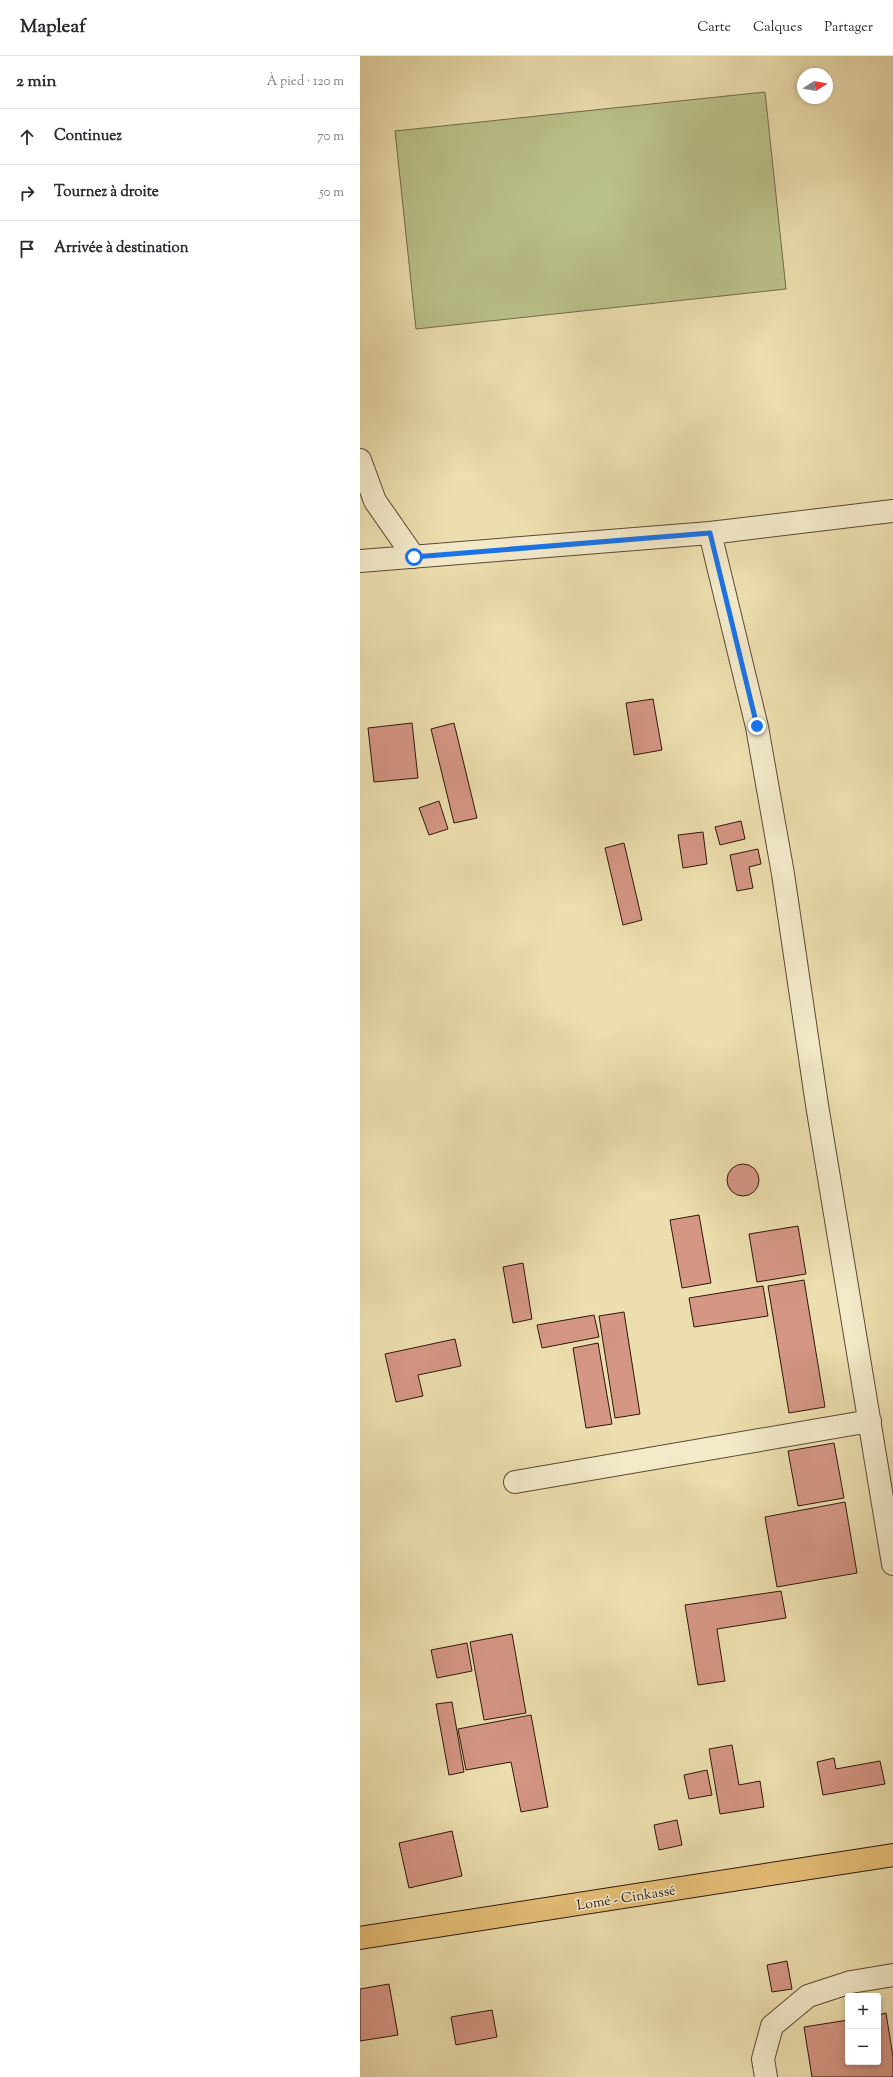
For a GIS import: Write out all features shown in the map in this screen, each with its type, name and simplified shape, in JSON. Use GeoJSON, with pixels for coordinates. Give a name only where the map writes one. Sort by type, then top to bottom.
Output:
{"type":"FeatureCollection","features":[{"type":"Feature","properties":{"kind":"highway","name":"Lomé - Cinkassé"},"geometry":{"type":"LineString","coordinates":[[360,1938],[893,1856]]}},
{"type":"Feature","properties":{"kind":"street"},"geometry":{"type":"LineString","coordinates":[[360,460],[375,501],[414,557]]}},
{"type":"Feature","properties":{"kind":"street"},"geometry":{"type":"LineString","coordinates":[[360,561],[710,533],[893,511]]}},
{"type":"Feature","properties":{"kind":"street"},"geometry":{"type":"LineString","coordinates":[[710,533],[757,726],[784,882],[817,1106],[893,1564]]}},
{"type":"Feature","properties":{"kind":"street"},"geometry":{"type":"LineString","coordinates":[[514,1482],[870,1421]]}},
{"type":"Feature","properties":{"kind":"street"},"geometry":{"type":"LineString","coordinates":[[766,2077],[763,2058],[772,2026],[808,1996],[851,1982],[893,1975]]}},
{"type":"Feature","properties":{"kind":"green space"},"geometry":{"type":"Polygon","coordinates":[[[765,92],[786,289],[416,329],[395,131],[765,92]]]}},
{"type":"Feature","properties":{"kind":"building"},"geometry":{"type":"Polygon","coordinates":[[[653,699],[662,750],[634,755],[626,703],[653,699]]]}},
{"type":"Feature","properties":{"kind":"building"},"geometry":{"type":"Polygon","coordinates":[[[412,723],[418,778],[374,782],[368,728],[412,723]]]}},
{"type":"Feature","properties":{"kind":"building"},"geometry":{"type":"Polygon","coordinates":[[[454,723],[477,818],[454,823],[431,729],[454,723]]]}},
{"type":"Feature","properties":{"kind":"building"},"geometry":{"type":"Polygon","coordinates":[[[439,801],[448,829],[429,835],[419,808],[439,801]]]}},
{"type":"Feature","properties":{"kind":"building"},"geometry":{"type":"Polygon","coordinates":[[[741,821],[745,839],[720,845],[715,827],[741,821]]]}},
{"type":"Feature","properties":{"kind":"building"},"geometry":{"type":"Polygon","coordinates":[[[703,832],[707,864],[683,868],[678,835],[703,832]]]}},
{"type":"Feature","properties":{"kind":"building"},"geometry":{"type":"Polygon","coordinates":[[[624,843],[642,920],[623,925],[605,848],[624,843]]]}},
{"type":"Feature","properties":{"kind":"building"},"geometry":{"type":"Polygon","coordinates":[[[758,849],[761,864],[749,867],[753,888],[737,891],[730,855],[758,849]]]}},
{"type":"Feature","properties":{"kind":"building"},"geometry":{"type":"Polygon","coordinates":[[[740,1164],[746,1164],[755,1168],[759,1180],[755,1192],[746,1196],[740,1196],[731,1192],[727,1183],[727,1177],[731,1168],[740,1164]]]}},
{"type":"Feature","properties":{"kind":"building"},"geometry":{"type":"Polygon","coordinates":[[[699,1215],[711,1283],[682,1288],[670,1220],[699,1215]]]}},
{"type":"Feature","properties":{"kind":"building"},"geometry":{"type":"Polygon","coordinates":[[[798,1226],[806,1274],[757,1282],[749,1234],[798,1226]]]}},
{"type":"Feature","properties":{"kind":"building"},"geometry":{"type":"Polygon","coordinates":[[[523,1263],[532,1319],[513,1323],[503,1267],[523,1263]]]}},
{"type":"Feature","properties":{"kind":"building"},"geometry":{"type":"Polygon","coordinates":[[[804,1280],[825,1407],[789,1413],[768,1286],[804,1280]]]}},
{"type":"Feature","properties":{"kind":"building"},"geometry":{"type":"Polygon","coordinates":[[[763,1286],[768,1316],[694,1327],[689,1298],[763,1286]]]}},
{"type":"Feature","properties":{"kind":"building"},"geometry":{"type":"Polygon","coordinates":[[[624,1312],[640,1414],[615,1418],[599,1316],[624,1312]]]}},
{"type":"Feature","properties":{"kind":"building"},"geometry":{"type":"Polygon","coordinates":[[[594,1315],[599,1337],[542,1348],[537,1325],[594,1315]]]}},
{"type":"Feature","properties":{"kind":"building"},"geometry":{"type":"Polygon","coordinates":[[[455,1339],[461,1366],[418,1375],[423,1396],[396,1402],[385,1354],[455,1339]]]}},
{"type":"Feature","properties":{"kind":"building"},"geometry":{"type":"Polygon","coordinates":[[[598,1343],[612,1424],[586,1428],[573,1348],[598,1343]]]}},
{"type":"Feature","properties":{"kind":"building"},"geometry":{"type":"Polygon","coordinates":[[[834,1443],[844,1498],[798,1506],[788,1451],[834,1443]]]}},
{"type":"Feature","properties":{"kind":"building"},"geometry":{"type":"Polygon","coordinates":[[[845,1502],[857,1573],[777,1587],[765,1517],[845,1502]]]}},
{"type":"Feature","properties":{"kind":"building"},"geometry":{"type":"Polygon","coordinates":[[[781,1591],[786,1618],[717,1629],[725,1681],[698,1685],[685,1605],[781,1591]]]}},
{"type":"Feature","properties":{"kind":"building"},"geometry":{"type":"Polygon","coordinates":[[[512,1634],[526,1713],[484,1720],[470,1642],[512,1634]]]}},
{"type":"Feature","properties":{"kind":"building"},"geometry":{"type":"Polygon","coordinates":[[[467,1643],[472,1671],[437,1678],[431,1650],[467,1643]]]}},
{"type":"Feature","properties":{"kind":"building"},"geometry":{"type":"Polygon","coordinates":[[[452,1702],[464,1772],[449,1775],[436,1704],[452,1702]]]}},
{"type":"Feature","properties":{"kind":"building"},"geometry":{"type":"Polygon","coordinates":[[[531,1715],[548,1807],[521,1812],[511,1762],[466,1770],[458,1729],[531,1715]]]}},
{"type":"Feature","properties":{"kind":"building"},"geometry":{"type":"Polygon","coordinates":[[[732,1745],[739,1785],[760,1781],[764,1807],[720,1814],[709,1749],[732,1745]]]}},
{"type":"Feature","properties":{"kind":"building"},"geometry":{"type":"Polygon","coordinates":[[[834,1758],[836,1769],[880,1761],[885,1784],[823,1795],[817,1762],[834,1758]]]}},
{"type":"Feature","properties":{"kind":"building"},"geometry":{"type":"Polygon","coordinates":[[[707,1770],[712,1795],[689,1799],[684,1775],[707,1770]]]}},
{"type":"Feature","properties":{"kind":"building"},"geometry":{"type":"Polygon","coordinates":[[[677,1820],[682,1845],[659,1850],[654,1825],[677,1820]]]}},
{"type":"Feature","properties":{"kind":"building"},"geometry":{"type":"Polygon","coordinates":[[[452,1831],[462,1876],[409,1888],[399,1843],[452,1831]]]}},
{"type":"Feature","properties":{"kind":"building"},"geometry":{"type":"Polygon","coordinates":[[[787,1961],[792,1989],[772,1992],[767,1965],[787,1961]]]}},
{"type":"Feature","properties":{"kind":"building"},"geometry":{"type":"Polygon","coordinates":[[[389,1984],[398,2035],[360,2041],[360,1989],[389,1984]]]}},
{"type":"Feature","properties":{"kind":"building"},"geometry":{"type":"Polygon","coordinates":[[[492,2010],[497,2037],[456,2045],[451,2017],[492,2010]]]}},
{"type":"Feature","properties":{"kind":"building"},"geometry":{"type":"Polygon","coordinates":[[[886,2013],[893,2057],[893,2077],[812,2077],[804,2027],[845,2020],[845,2065],[881,2065],[881,2014],[886,2013]]]}},
{"type":"Feature","properties":{"kind":"route"},"geometry":{"type":"LineString","coordinates":[[414,557],[710,533],[757,726]]}}]}
